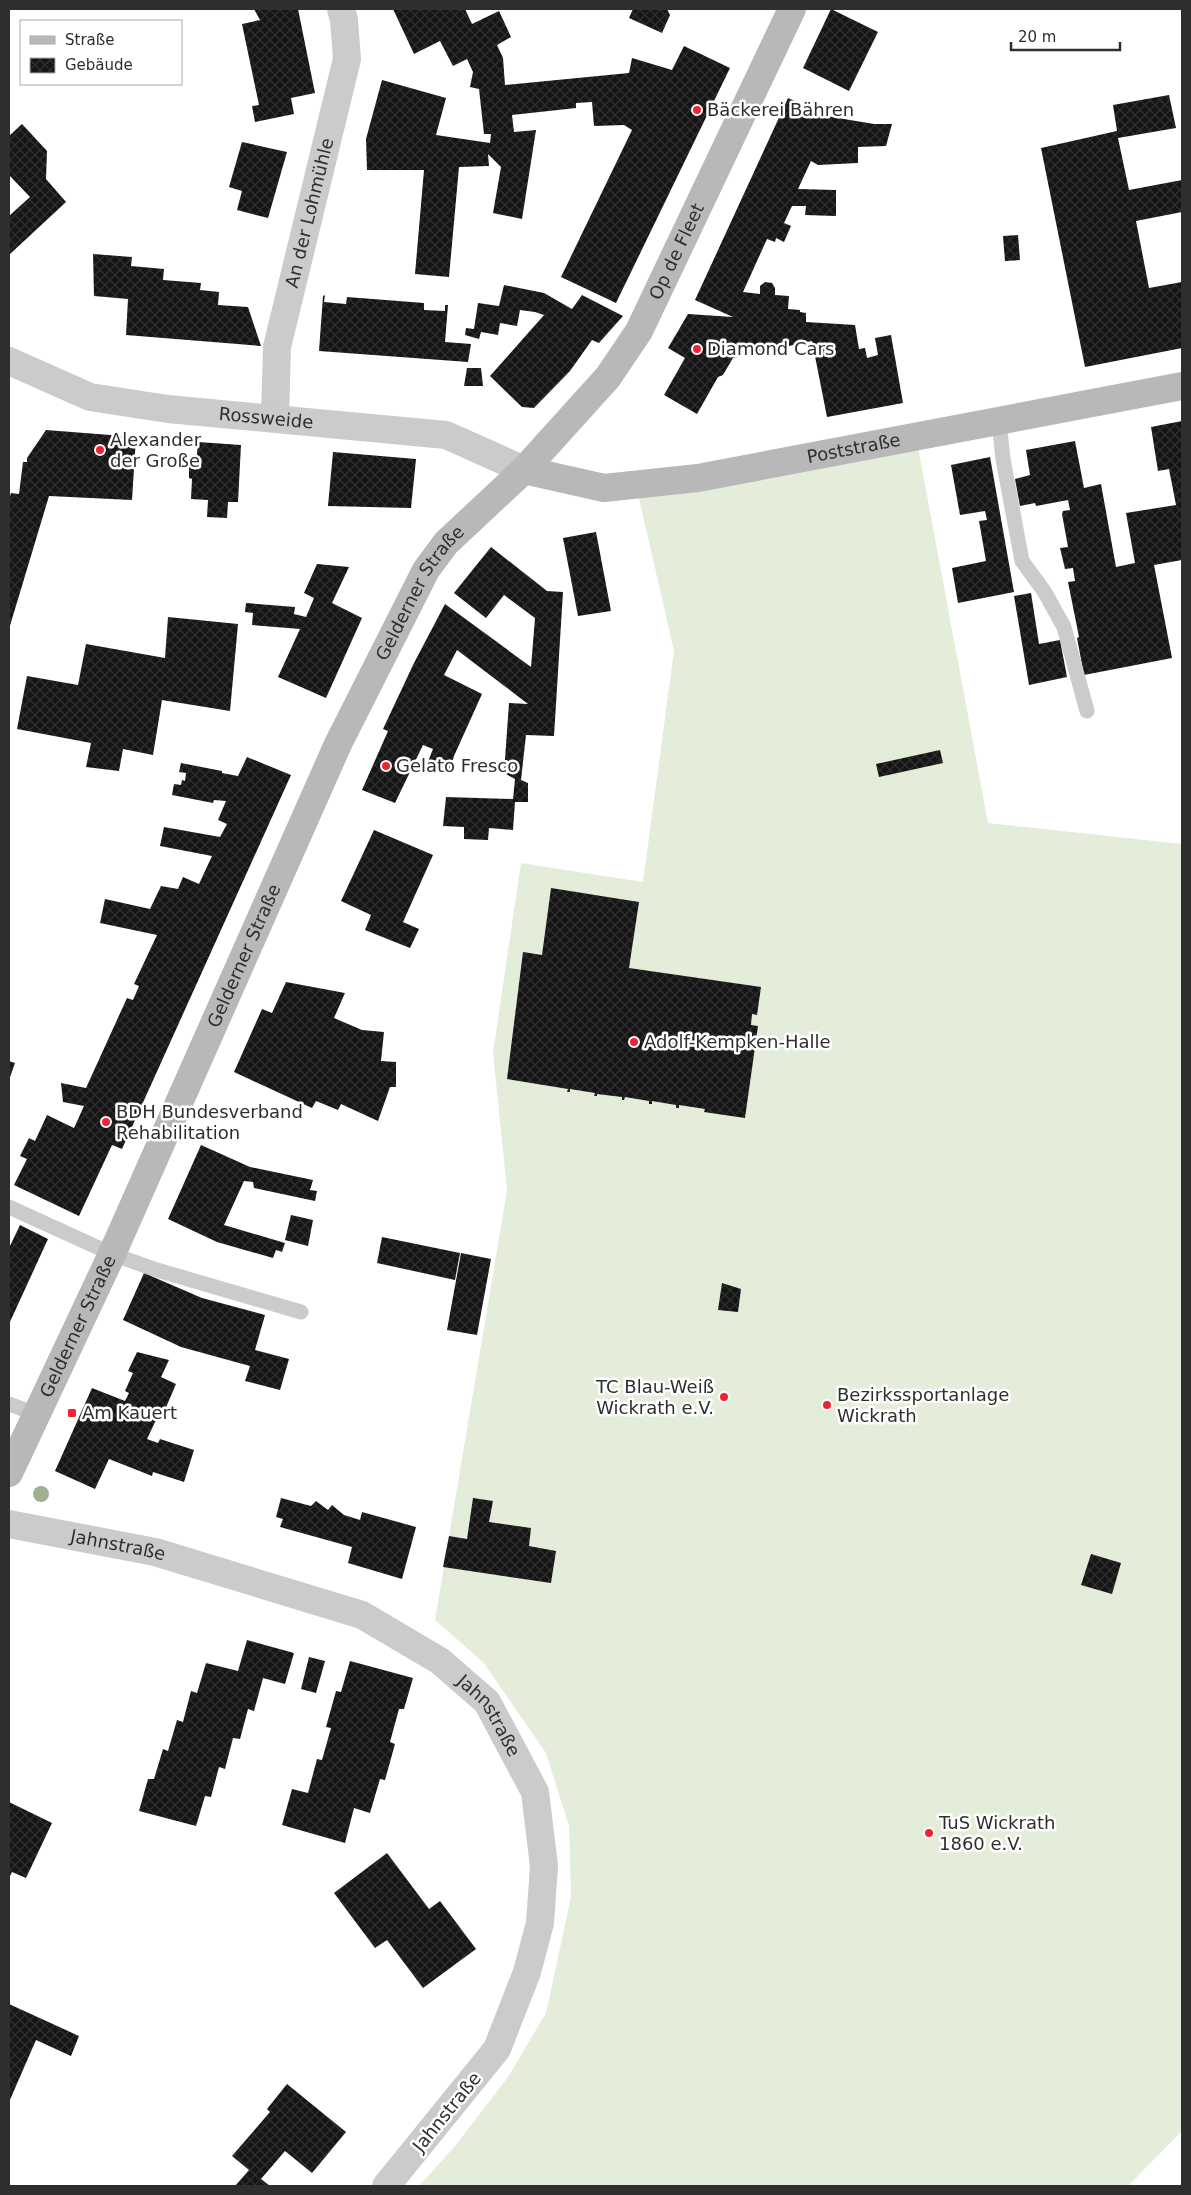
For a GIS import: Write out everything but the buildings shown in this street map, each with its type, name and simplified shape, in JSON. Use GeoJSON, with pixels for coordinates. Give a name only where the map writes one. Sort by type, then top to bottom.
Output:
{"type":"FeatureCollection","features":[{"type":"Feature","properties":{"kind":"main road","name":"Op de Fleet"},"geometry":{"type":"LineString","coordinates":[[524,470],[608,376],[640,330],[792,9]]}},
{"type":"Feature","properties":{"kind":"main road","name":"Poststraße"},"geometry":{"type":"LineString","coordinates":[[524,470],[604,488],[698,478],[1182,386]]}},
{"type":"Feature","properties":{"kind":"main road","name":"Gelderner Straße"},"geometry":{"type":"LineString","coordinates":[[9,1473],[112,1254],[338,744],[426,570],[446,543],[524,470]]}},
{"type":"Feature","properties":{"kind":"street","name":"An der Lohmühle"},"geometry":{"type":"LineString","coordinates":[[275,418],[277,347],[347,59],[344,20],[341,9]]}},
{"type":"Feature","properties":{"kind":"street","name":"Rossweide"},"geometry":{"type":"LineString","coordinates":[[9,361],[90,397],[168,409],[446,435],[524,470]]}},
{"type":"Feature","properties":{"kind":"street","name":"Jahnstraße"},"geometry":{"type":"LineString","coordinates":[[9,1524],[155,1552],[362,1615],[440,1661],[487,1702],[535,1792],[544,1866],[540,1923],[527,1972],[497,2049],[386,2186]]}},
{"type":"Feature","properties":{"kind":"lane"},"geometry":{"type":"LineString","coordinates":[[999,421],[1003,459],[1022,561],[1044,591],[1064,627],[1087,711]]}},
{"type":"Feature","properties":{"kind":"lane"},"geometry":{"type":"LineString","coordinates":[[9,1207],[112,1254],[157,1270],[301,1312]]}},
{"type":"Feature","properties":{"kind":"lane"},"geometry":{"type":"LineString","coordinates":[[9,1404],[36,1414]]}},
{"type":"Feature","properties":{"kind":"green space","name":"Bezirkssportanlage Wickrath"},"geometry":{"type":"Polygon","coordinates":[[[918,447],[988,823],[1182,844],[1182,2131],[1128,2186],[419,2186],[455,2146],[508,2077],[546,2013],[571,1897],[569,1826],[546,1753],[483,1662],[435,1620],[507,1190],[493,1053],[521,863],[643,882],[674,651],[638,494],[918,447]]]}},
{"type":"Feature","properties":{"kind":"place","name":"Bäckerei Bähren"},"geometry":{"type":"Point","coordinates":[697,110]}},
{"type":"Feature","properties":{"kind":"place","name":"Diamond Cars"},"geometry":{"type":"Point","coordinates":[697,349]}},
{"type":"Feature","properties":{"kind":"place","name":"Alexander der Große"},"geometry":{"type":"Point","coordinates":[100,450]}},
{"type":"Feature","properties":{"kind":"place","name":"Gelato Fresco"},"geometry":{"type":"Point","coordinates":[386,766]}},
{"type":"Feature","properties":{"kind":"place","name":"Adolf-Kempken-Halle"},"geometry":{"type":"Point","coordinates":[634,1042]}},
{"type":"Feature","properties":{"kind":"place","name":"BDH Bundesverband Rehabilitation"},"geometry":{"type":"Point","coordinates":[106,1122]}},
{"type":"Feature","properties":{"kind":"place","name":"TC Blau-Weiß Wickrath e.V."},"geometry":{"type":"Point","coordinates":[724,1397]}},
{"type":"Feature","properties":{"kind":"place","name":"Bezirkssportanlage Wickrath"},"geometry":{"type":"Point","coordinates":[827,1405]}},
{"type":"Feature","properties":{"kind":"place","name":"Am Kauert"},"geometry":{"type":"Point","coordinates":[72,1413]}},
{"type":"Feature","properties":{"kind":"place","name":"TuS Wickrath 1860 e.V."},"geometry":{"type":"Point","coordinates":[929,1833]}}]}
